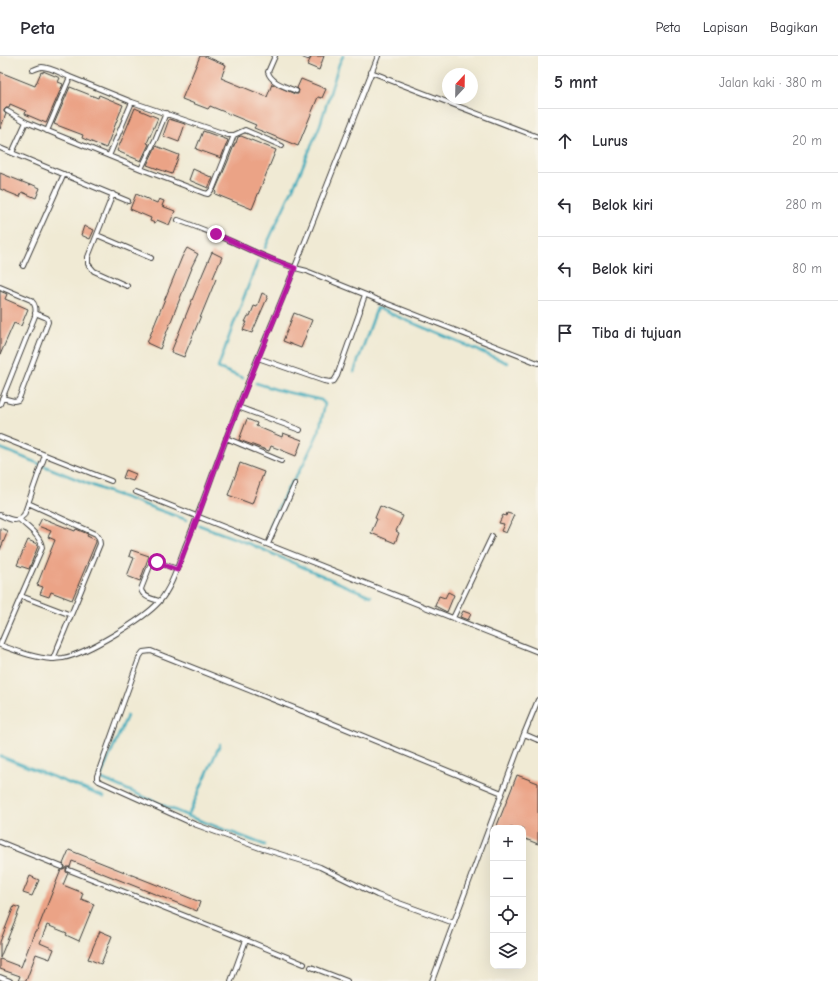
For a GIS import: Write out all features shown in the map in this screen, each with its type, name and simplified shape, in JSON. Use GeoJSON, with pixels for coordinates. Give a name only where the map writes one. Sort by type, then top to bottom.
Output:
{"type":"FeatureCollection","features":[{"type":"Feature","properties":{"kind":"lane"},"geometry":{"type":"LineString","coordinates":[[275,56],[268,72],[270,78],[296,91]]}},
{"type":"Feature","properties":{"kind":"lane"},"geometry":{"type":"LineString","coordinates":[[20,520],[38,538],[42,548],[0,645],[40,657],[53,659],[64,658],[99,643],[133,623],[151,610],[159,601],[167,590],[177,570],[226,438],[295,268],[378,56]]}},
{"type":"Feature","properties":{"kind":"lane"},"geometry":{"type":"LineString","coordinates":[[33,70],[42,67],[47,68],[132,102],[228,135],[234,135],[245,130],[282,146]]}},
{"type":"Feature","properties":{"kind":"lane"},"geometry":{"type":"LineString","coordinates":[[371,72],[538,137]]}},
{"type":"Feature","properties":{"kind":"lane"},"geometry":{"type":"LineString","coordinates":[[47,131],[70,77]]}},
{"type":"Feature","properties":{"kind":"lane"},"geometry":{"type":"LineString","coordinates":[[109,156],[132,102]]}},
{"type":"Feature","properties":{"kind":"lane"},"geometry":{"type":"LineString","coordinates":[[7,111],[26,122],[47,131],[204,194],[208,194],[214,188],[234,135]]}},
{"type":"Feature","properties":{"kind":"lane"},"geometry":{"type":"LineString","coordinates":[[141,169],[166,113]]}},
{"type":"Feature","properties":{"kind":"lane"},"geometry":{"type":"LineString","coordinates":[[12,153],[26,122]]}},
{"type":"Feature","properties":{"kind":"lane"},"geometry":{"type":"LineString","coordinates":[[0,148],[128,201]]}},
{"type":"Feature","properties":{"kind":"lane"},"geometry":{"type":"LineString","coordinates":[[23,266],[64,174]]}},
{"type":"Feature","properties":{"kind":"lane"},"geometry":{"type":"LineString","coordinates":[[113,194],[88,257],[88,264],[94,271],[127,286]]}},
{"type":"Feature","properties":{"kind":"lane"},"geometry":{"type":"LineString","coordinates":[[178,220],[216,234],[259,254],[295,268],[308,271],[538,363]]}},
{"type":"Feature","properties":{"kind":"lane"},"geometry":{"type":"LineString","coordinates":[[97,235],[151,258]]}},
{"type":"Feature","properties":{"kind":"lane"},"geometry":{"type":"LineString","coordinates":[[0,287],[31,300],[36,307],[36,313],[0,404]]}},
{"type":"Feature","properties":{"kind":"lane"},"geometry":{"type":"LineString","coordinates":[[258,358],[324,381],[334,381],[365,295]]}},
{"type":"Feature","properties":{"kind":"lane"},"geometry":{"type":"LineString","coordinates":[[2,398],[14,401],[18,400],[20,396],[48,322],[47,318],[36,313]]}},
{"type":"Feature","properties":{"kind":"lane"},"geometry":{"type":"LineString","coordinates":[[238,408],[300,430]]}},
{"type":"Feature","properties":{"kind":"lane"},"geometry":{"type":"LineString","coordinates":[[0,437],[111,482]]}},
{"type":"Feature","properties":{"kind":"lane"},"geometry":{"type":"LineString","coordinates":[[226,438],[281,461]]}},
{"type":"Feature","properties":{"kind":"lane"},"geometry":{"type":"LineString","coordinates":[[0,515],[15,521],[20,520],[24,515],[45,455]]}},
{"type":"Feature","properties":{"kind":"lane"},"geometry":{"type":"LineString","coordinates":[[268,544],[295,484]]}},
{"type":"Feature","properties":{"kind":"lane"},"geometry":{"type":"LineString","coordinates":[[136,492],[538,652]]}},
{"type":"Feature","properties":{"kind":"lane"},"geometry":{"type":"LineString","coordinates":[[28,503],[96,534],[99,538],[100,544],[53,659]]}},
{"type":"Feature","properties":{"kind":"lane"},"geometry":{"type":"LineString","coordinates":[[453,618],[492,536]]}},
{"type":"Feature","properties":{"kind":"lane"},"geometry":{"type":"LineString","coordinates":[[159,601],[145,595],[142,592],[141,588],[150,566],[153,562],[157,562],[177,570]]}},
{"type":"Feature","properties":{"kind":"lane"},"geometry":{"type":"LineString","coordinates":[[21,596],[70,615]]}},
{"type":"Feature","properties":{"kind":"lane"},"geometry":{"type":"LineString","coordinates":[[454,923],[377,895],[320,867],[260,848],[194,824],[96,779],[140,656],[143,652],[151,651],[502,793]]}},
{"type":"Feature","properties":{"kind":"lane"},"geometry":{"type":"LineString","coordinates":[[432,981],[538,700]]}},
{"type":"Feature","properties":{"kind":"lane"},"geometry":{"type":"LineString","coordinates":[[524,734],[538,740]]}},
{"type":"Feature","properties":{"kind":"lane"},"geometry":{"type":"LineString","coordinates":[[0,842],[62,867]]}},
{"type":"Feature","properties":{"kind":"lane"},"geometry":{"type":"LineString","coordinates":[[69,870],[304,964]]}},
{"type":"Feature","properties":{"kind":"lane"},"geometry":{"type":"LineString","coordinates":[[231,981],[246,940]]}},
{"type":"Feature","properties":{"kind":"lane"},"geometry":{"type":"LineString","coordinates":[[311,967],[347,981]]}},
{"type":"Feature","properties":{"kind":"lane"},"geometry":{"type":"LineString","coordinates":[[0,977],[10,981]]}},
{"type":"Feature","properties":{"kind":"building"},"geometry":{"type":"Polygon","coordinates":[[[200,56],[205,56],[226,65],[221,78],[267,97],[272,84],[298,94],[299,90],[297,88],[301,79],[326,89],[322,98],[318,97],[298,146],[254,128],[256,125],[210,106],[208,109],[182,99],[200,56]]]}},
{"type":"Feature","properties":{"kind":"building"},"geometry":{"type":"Polygon","coordinates":[[[311,56],[324,56],[319,70],[307,65],[311,56]]]}},
{"type":"Feature","properties":{"kind":"building"},"geometry":{"type":"Polygon","coordinates":[[[43,71],[60,78],[58,82],[63,84],[46,123],[25,114],[26,111],[10,104],[9,108],[4,110],[6,114],[0,129],[0,72],[35,86],[41,72],[43,73],[43,71]]]}},
{"type":"Feature","properties":{"kind":"building"},"geometry":{"type":"Polygon","coordinates":[[[70,87],[98,98],[99,95],[123,105],[106,148],[82,138],[83,135],[54,124],[70,87]]]}},
{"type":"Feature","properties":{"kind":"building"},"geometry":{"type":"Polygon","coordinates":[[[135,108],[158,118],[141,161],[117,151],[135,108]]]}},
{"type":"Feature","properties":{"kind":"building"},"geometry":{"type":"Polygon","coordinates":[[[169,119],[185,124],[179,142],[163,136],[169,119]]]}},
{"type":"Feature","properties":{"kind":"building"},"geometry":{"type":"Polygon","coordinates":[[[203,131],[228,140],[221,158],[196,149],[203,131]]]}},
{"type":"Feature","properties":{"kind":"building"},"geometry":{"type":"Polygon","coordinates":[[[241,136],[276,150],[252,209],[215,194],[235,143],[238,137],[241,136]]]}},
{"type":"Feature","properties":{"kind":"building"},"geometry":{"type":"Polygon","coordinates":[[[156,146],[179,155],[172,174],[147,165],[156,146]]]}},
{"type":"Feature","properties":{"kind":"building"},"geometry":{"type":"Polygon","coordinates":[[[193,169],[213,178],[208,188],[189,180],[193,169]]]}},
{"type":"Feature","properties":{"kind":"building"},"geometry":{"type":"Polygon","coordinates":[[[0,173],[40,188],[36,198],[22,192],[20,197],[0,189],[0,173]]]}},
{"type":"Feature","properties":{"kind":"building"},"geometry":{"type":"Polygon","coordinates":[[[136,194],[157,203],[159,199],[164,201],[162,206],[175,211],[169,225],[157,220],[155,223],[150,221],[151,218],[130,209],[136,194]]]}},
{"type":"Feature","properties":{"kind":"building"},"geometry":{"type":"Polygon","coordinates":[[[84,226],[94,230],[90,239],[81,235],[84,226]]]}},
{"type":"Feature","properties":{"kind":"building"},"geometry":{"type":"Polygon","coordinates":[[[187,248],[198,254],[191,268],[160,349],[147,343],[187,248]]]}},
{"type":"Feature","properties":{"kind":"building"},"geometry":{"type":"Polygon","coordinates":[[[212,252],[222,257],[213,278],[216,279],[184,357],[171,352],[212,252]]]}},
{"type":"Feature","properties":{"kind":"building"},"geometry":{"type":"Polygon","coordinates":[[[0,291],[7,294],[5,299],[28,309],[21,326],[14,323],[0,355],[0,291]]]}},
{"type":"Feature","properties":{"kind":"building"},"geometry":{"type":"Polygon","coordinates":[[[262,293],[268,296],[252,333],[243,330],[247,322],[245,322],[248,316],[250,316],[254,306],[257,307],[262,293]]]}},
{"type":"Feature","properties":{"kind":"building"},"geometry":{"type":"Polygon","coordinates":[[[294,313],[312,320],[301,348],[283,341],[294,313]]]}},
{"type":"Feature","properties":{"kind":"building"},"geometry":{"type":"Polygon","coordinates":[[[247,419],[257,423],[256,426],[282,437],[283,433],[302,440],[296,456],[271,446],[269,451],[239,440],[247,419]]]}},
{"type":"Feature","properties":{"kind":"building"},"geometry":{"type":"Polygon","coordinates":[[[240,463],[264,472],[252,504],[228,495],[240,463]]]}},
{"type":"Feature","properties":{"kind":"building"},"geometry":{"type":"Polygon","coordinates":[[[126,470],[136,474],[133,481],[123,478],[126,470]]]}},
{"type":"Feature","properties":{"kind":"building"},"geometry":{"type":"Polygon","coordinates":[[[380,506],[403,516],[396,531],[399,533],[395,543],[371,533],[377,519],[375,518],[380,506]]]}},
{"type":"Feature","properties":{"kind":"building"},"geometry":{"type":"Polygon","coordinates":[[[507,513],[514,515],[506,533],[501,531],[504,524],[499,523],[503,515],[506,516],[507,513]]]}},
{"type":"Feature","properties":{"kind":"building"},"geometry":{"type":"Polygon","coordinates":[[[42,518],[75,531],[76,529],[88,534],[87,536],[96,540],[72,600],[51,592],[49,597],[40,594],[43,587],[37,585],[55,540],[48,537],[51,531],[38,526],[42,518]]]}},
{"type":"Feature","properties":{"kind":"building"},"geometry":{"type":"Polygon","coordinates":[[[0,528],[8,531],[0,550],[0,528]]]}},
{"type":"Feature","properties":{"kind":"building"},"geometry":{"type":"Polygon","coordinates":[[[28,540],[37,544],[38,546],[29,569],[17,565],[28,540]]]}},
{"type":"Feature","properties":{"kind":"building"},"geometry":{"type":"Polygon","coordinates":[[[131,550],[149,556],[140,581],[127,576],[134,558],[129,556],[131,550]]]}},
{"type":"Feature","properties":{"kind":"building"},"geometry":{"type":"Polygon","coordinates":[[[448,592],[454,595],[447,612],[435,606],[439,596],[445,598],[448,592]]]}},
{"type":"Feature","properties":{"kind":"building"},"geometry":{"type":"Polygon","coordinates":[[[463,611],[471,614],[468,620],[460,617],[463,611]]]}},
{"type":"Feature","properties":{"kind":"building"},"geometry":{"type":"Polygon","coordinates":[[[517,775],[538,783],[538,844],[526,839],[526,825],[497,825],[517,775]]]}},
{"type":"Feature","properties":{"kind":"building"},"geometry":{"type":"Polygon","coordinates":[[[69,850],[200,902],[197,911],[72,861],[70,867],[67,867],[66,869],[66,872],[68,873],[63,885],[83,893],[81,899],[94,904],[79,941],[66,935],[67,933],[47,925],[40,943],[54,949],[50,959],[36,954],[26,981],[18,981],[20,976],[0,969],[0,959],[21,967],[61,870],[65,869],[63,864],[69,850]]]}},
{"type":"Feature","properties":{"kind":"building"},"geometry":{"type":"Polygon","coordinates":[[[30,876],[39,880],[32,896],[23,893],[30,876]]]}},
{"type":"Feature","properties":{"kind":"building"},"geometry":{"type":"Polygon","coordinates":[[[14,906],[20,908],[0,958],[0,942],[14,906]]]}},
{"type":"Feature","properties":{"kind":"building"},"geometry":{"type":"Polygon","coordinates":[[[100,931],[112,936],[101,964],[88,959],[100,931]]]}},
{"type":"Feature","properties":{"kind":"waterway"},"geometry":{"type":"LineString","coordinates":[[265,248],[299,175],[320,125],[339,64],[343,56]]}},
{"type":"Feature","properties":{"kind":"waterway"},"geometry":{"type":"LineString","coordinates":[[243,378],[218,368],[258,261]]}},
{"type":"Feature","properties":{"kind":"waterway"},"geometry":{"type":"LineString","coordinates":[[354,372],[377,308],[508,363]]}},
{"type":"Feature","properties":{"kind":"waterway"},"geometry":{"type":"LineString","coordinates":[[256,383],[278,390],[321,400],[325,404],[319,431],[303,465],[287,490],[269,526]]}},
{"type":"Feature","properties":{"kind":"waterway"},"geometry":{"type":"LineString","coordinates":[[0,448],[106,491],[187,520]]}},
{"type":"Feature","properties":{"kind":"waterway"},"geometry":{"type":"LineString","coordinates":[[199,525],[250,544],[371,596]]}},
{"type":"Feature","properties":{"kind":"waterway"},"geometry":{"type":"LineString","coordinates":[[127,716],[100,778],[188,816]]}},
{"type":"Feature","properties":{"kind":"waterway"},"geometry":{"type":"LineString","coordinates":[[220,744],[188,816],[265,845]]}},
{"type":"Feature","properties":{"kind":"waterway"},"geometry":{"type":"LineString","coordinates":[[0,756],[104,797]]}},
{"type":"Feature","properties":{"kind":"route"},"geometry":{"type":"LineString","coordinates":[[157,562],[177,570],[226,438],[295,268],[259,254],[216,234]]}}]}
